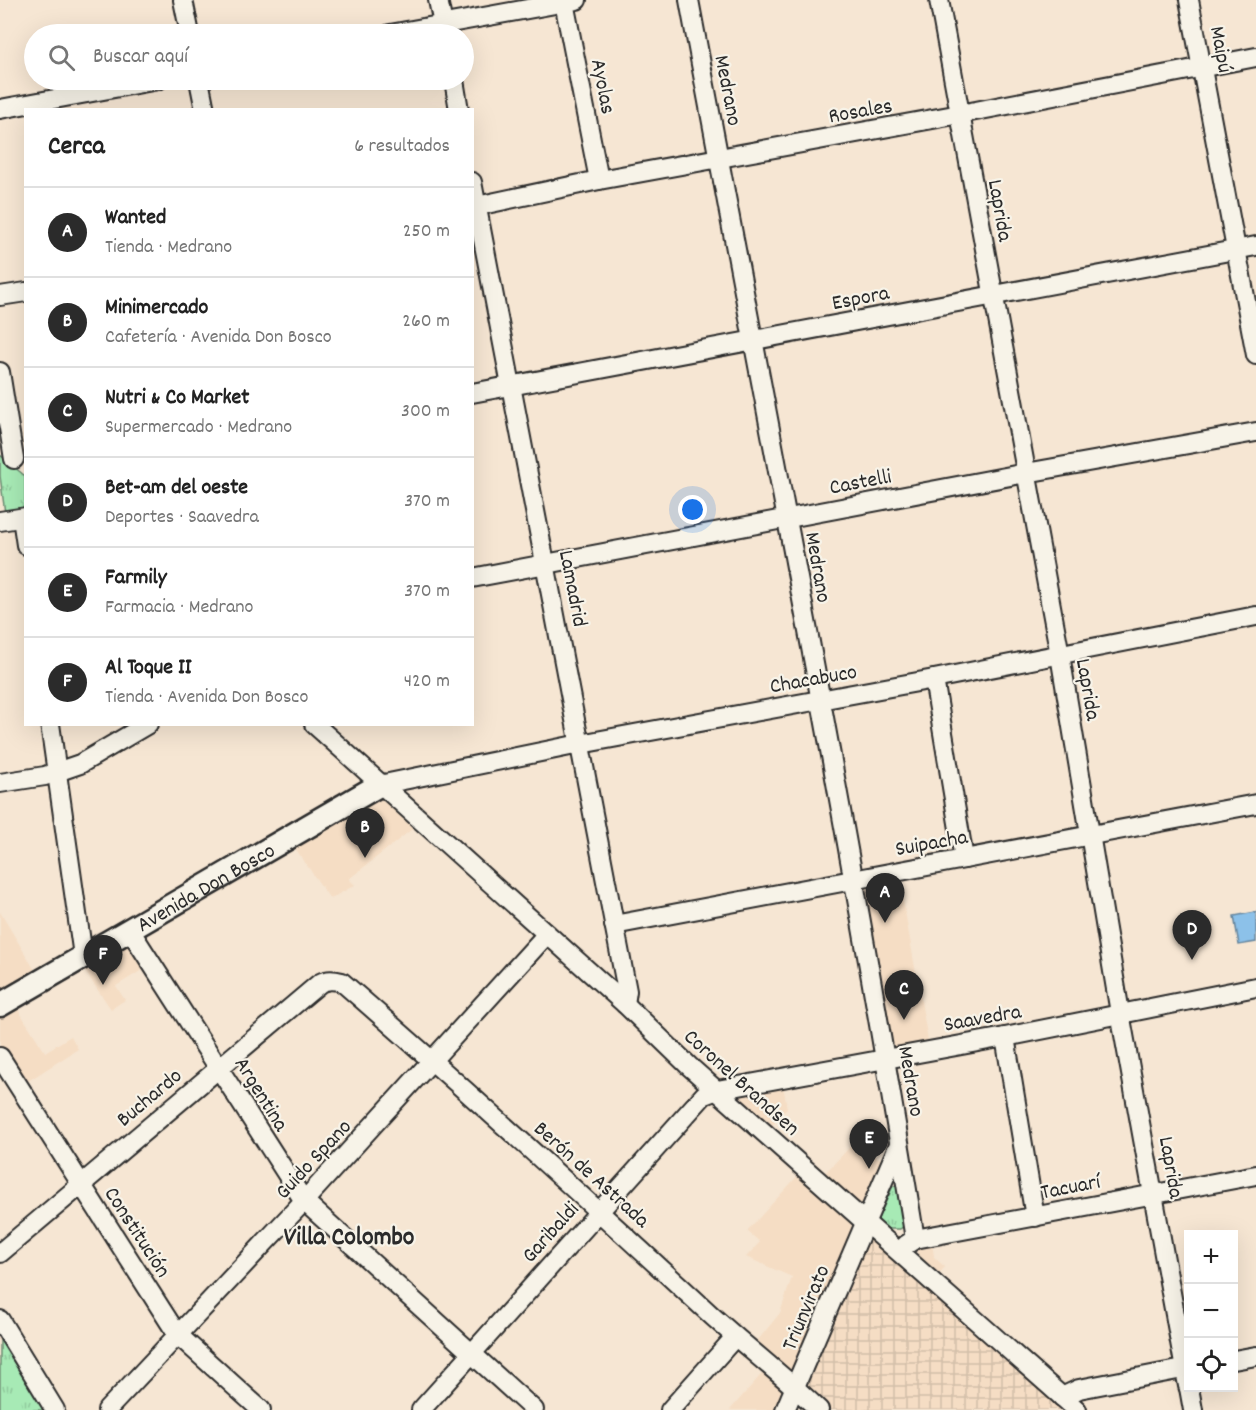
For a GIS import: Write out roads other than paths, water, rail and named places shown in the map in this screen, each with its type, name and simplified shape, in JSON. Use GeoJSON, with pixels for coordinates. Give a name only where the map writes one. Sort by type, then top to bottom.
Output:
{"type":"FeatureCollection","features":[{"type":"Feature","properties":{"kind":"main road","name":"Avenida Don Bosco"},"geometry":{"type":"LineString","coordinates":[[0,1005],[379,785]]}},
{"type":"Feature","properties":{"kind":"street"},"geometry":{"type":"LineString","coordinates":[[183,0],[188,24]]}},
{"type":"Feature","properties":{"kind":"street"},"geometry":{"type":"LineString","coordinates":[[438,0],[443,24]]}},
{"type":"Feature","properties":{"kind":"street","name":"Medrano"},"geometry":{"type":"LineString","coordinates":[[689,0],[853,879],[915,1239]]}},
{"type":"Feature","properties":{"kind":"street","name":"Laprida"},"geometry":{"type":"LineString","coordinates":[[939,0],[1060,655],[1120,1013],[1184,1357]]}},
{"type":"Feature","properties":{"kind":"street","name":"Maipú"},"geometry":{"type":"LineString","coordinates":[[1189,0],[1256,355]]}},
{"type":"Feature","properties":{"kind":"street"},"geometry":{"type":"LineString","coordinates":[[466,24],[570,1]]}},
{"type":"Feature","properties":{"kind":"street","name":"Ayolas"},"geometry":{"type":"LineString","coordinates":[[570,1],[599,180]]}},
{"type":"Feature","properties":{"kind":"street","name":"Rosales"},"geometry":{"type":"LineString","coordinates":[[475,206],[599,180],[1256,57]]}},
{"type":"Feature","properties":{"kind":"street"},"geometry":{"type":"LineString","coordinates":[[0,109],[104,90]]}},
{"type":"Feature","properties":{"kind":"street"},"geometry":{"type":"LineString","coordinates":[[201,90],[205,108]]}},
{"type":"Feature","properties":{"kind":"street"},"geometry":{"type":"LineString","coordinates":[[456,90],[459,108]]}},
{"type":"Feature","properties":{"kind":"street","name":"Lamadrid"},"geometry":{"type":"LineString","coordinates":[[475,206],[512,385],[627,992],[625,1004]]}},
{"type":"Feature","properties":{"kind":"street","name":"Espora"},"geometry":{"type":"LineString","coordinates":[[474,393],[1256,246]]}},
{"type":"Feature","properties":{"kind":"street"},"geometry":{"type":"LineString","coordinates":[[0,296],[24,292]]}},
{"type":"Feature","properties":{"kind":"street"},"geometry":{"type":"LineString","coordinates":[[0,372],[20,463]]}},
{"type":"Feature","properties":{"kind":"street","name":"Castelli"},"geometry":{"type":"LineString","coordinates":[[474,578],[1256,432]]}},
{"type":"Feature","properties":{"kind":"street"},"geometry":{"type":"LineString","coordinates":[[0,446],[20,463]]}},
{"type":"Feature","properties":{"kind":"street"},"geometry":{"type":"LineString","coordinates":[[0,521],[24,517]]}},
{"type":"Feature","properties":{"kind":"street","name":"Chacabuco"},"geometry":{"type":"LineString","coordinates":[[379,785],[580,744],[934,679],[1256,616]]}},
{"type":"Feature","properties":{"kind":"street"},"geometry":{"type":"LineString","coordinates":[[934,679],[964,860]]}},
{"type":"Feature","properties":{"kind":"street"},"geometry":{"type":"LineString","coordinates":[[50,726],[83,956]]}},
{"type":"Feature","properties":{"kind":"street"},"geometry":{"type":"LineString","coordinates":[[0,783],[45,776],[80,764],[145,726]]}},
{"type":"Feature","properties":{"kind":"street","name":"Coronel Brandsen"},"geometry":{"type":"LineString","coordinates":[[319,727],[379,785],[625,1004],[689,1066],[1077,1410]]}},
{"type":"Feature","properties":{"kind":"street","name":"Suipacha"},"geometry":{"type":"LineString","coordinates":[[614,925],[1256,804]]}},
{"type":"Feature","properties":{"kind":"street","name":"Argentina"},"geometry":{"type":"LineString","coordinates":[[130,930],[304,1201],[534,1410]]}},
{"type":"Feature","properties":{"kind":"street","name":"Guido Spano"},"geometry":{"type":"LineString","coordinates":[[107,1410],[434,1061],[547,934]]}},
{"type":"Feature","properties":{"kind":"street","name":"Buchardo"},"geometry":{"type":"LineString","coordinates":[[0,1253],[320,983],[330,980]]}},
{"type":"Feature","properties":{"kind":"street","name":"Berón de Astrada"},"geometry":{"type":"LineString","coordinates":[[330,980],[342,982],[434,1061],[735,1337],[819,1410]]}},
{"type":"Feature","properties":{"kind":"street","name":"Saavedra"},"geometry":{"type":"LineString","coordinates":[[717,1090],[1005,1037],[1256,987]]}},
{"type":"Feature","properties":{"kind":"street"},"geometry":{"type":"LineString","coordinates":[[1005,1037],[1035,1216]]}},
{"type":"Feature","properties":{"kind":"street","name":"Constitución"},"geometry":{"type":"LineString","coordinates":[[0,1058],[177,1334],[261,1410]]}},
{"type":"Feature","properties":{"kind":"street","name":"Garibaldi"},"geometry":{"type":"LineString","coordinates":[[421,1410],[704,1095],[717,1090]]}},
{"type":"Feature","properties":{"kind":"street","name":"Medrano"},"geometry":{"type":"LineString","coordinates":[[866,1223],[899,1144]]}},
{"type":"Feature","properties":{"kind":"street","name":"Tacuarí"},"geometry":{"type":"LineString","coordinates":[[898,1252],[915,1239],[1256,1175]]}},
{"type":"Feature","properties":{"kind":"street","name":"Triunvirato"},"geometry":{"type":"LineString","coordinates":[[785,1410],[866,1223]]}},
{"type":"Feature","properties":{"kind":"street"},"geometry":{"type":"LineString","coordinates":[[0,1320],[55,1410]]}},
{"type":"Feature","properties":{"kind":"street"},"geometry":{"type":"LineString","coordinates":[[670,1410],[735,1337]]}},
{"type":"Feature","properties":{"kind":"street"},"geometry":{"type":"LineString","coordinates":[[1238,1359],[1256,1356]]}},
{"type":"Feature","properties":{"kind":"street"},"geometry":{"type":"LineString","coordinates":[[1062,1397],[1079,1389],[1184,1378]]}},
{"type":"Feature","properties":{"kind":"street","name":"Laprida"},"geometry":{"type":"LineString","coordinates":[[1190,1392],[1193,1410]]}},
{"type":"Feature","properties":{"kind":"water"},"geometry":{"type":"Polygon","coordinates":[[[1256,912],[1256,942],[1239,945],[1234,916],[1256,912]]]}},
{"type":"Feature","properties":{"kind":"place","name":"Minimercado"},"geometry":{"type":"Point","coordinates":[365,858]}},
{"type":"Feature","properties":{"kind":"place","name":"Wanted"},"geometry":{"type":"Point","coordinates":[885,923]}},
{"type":"Feature","properties":{"kind":"place","name":"Bet-am del oeste"},"geometry":{"type":"Point","coordinates":[1192,960]}},
{"type":"Feature","properties":{"kind":"place","name":"Al Toque II"},"geometry":{"type":"Point","coordinates":[103,985]}},
{"type":"Feature","properties":{"kind":"place","name":"Nutri & Co Market"},"geometry":{"type":"Point","coordinates":[904,1020]}},
{"type":"Feature","properties":{"kind":"place","name":"Farmily"},"geometry":{"type":"Point","coordinates":[869,1169]}},
{"type":"Feature","properties":{"kind":"district","name":"Villa Colombo"},"geometry":{"type":"Point","coordinates":[349,1235]}}]}
